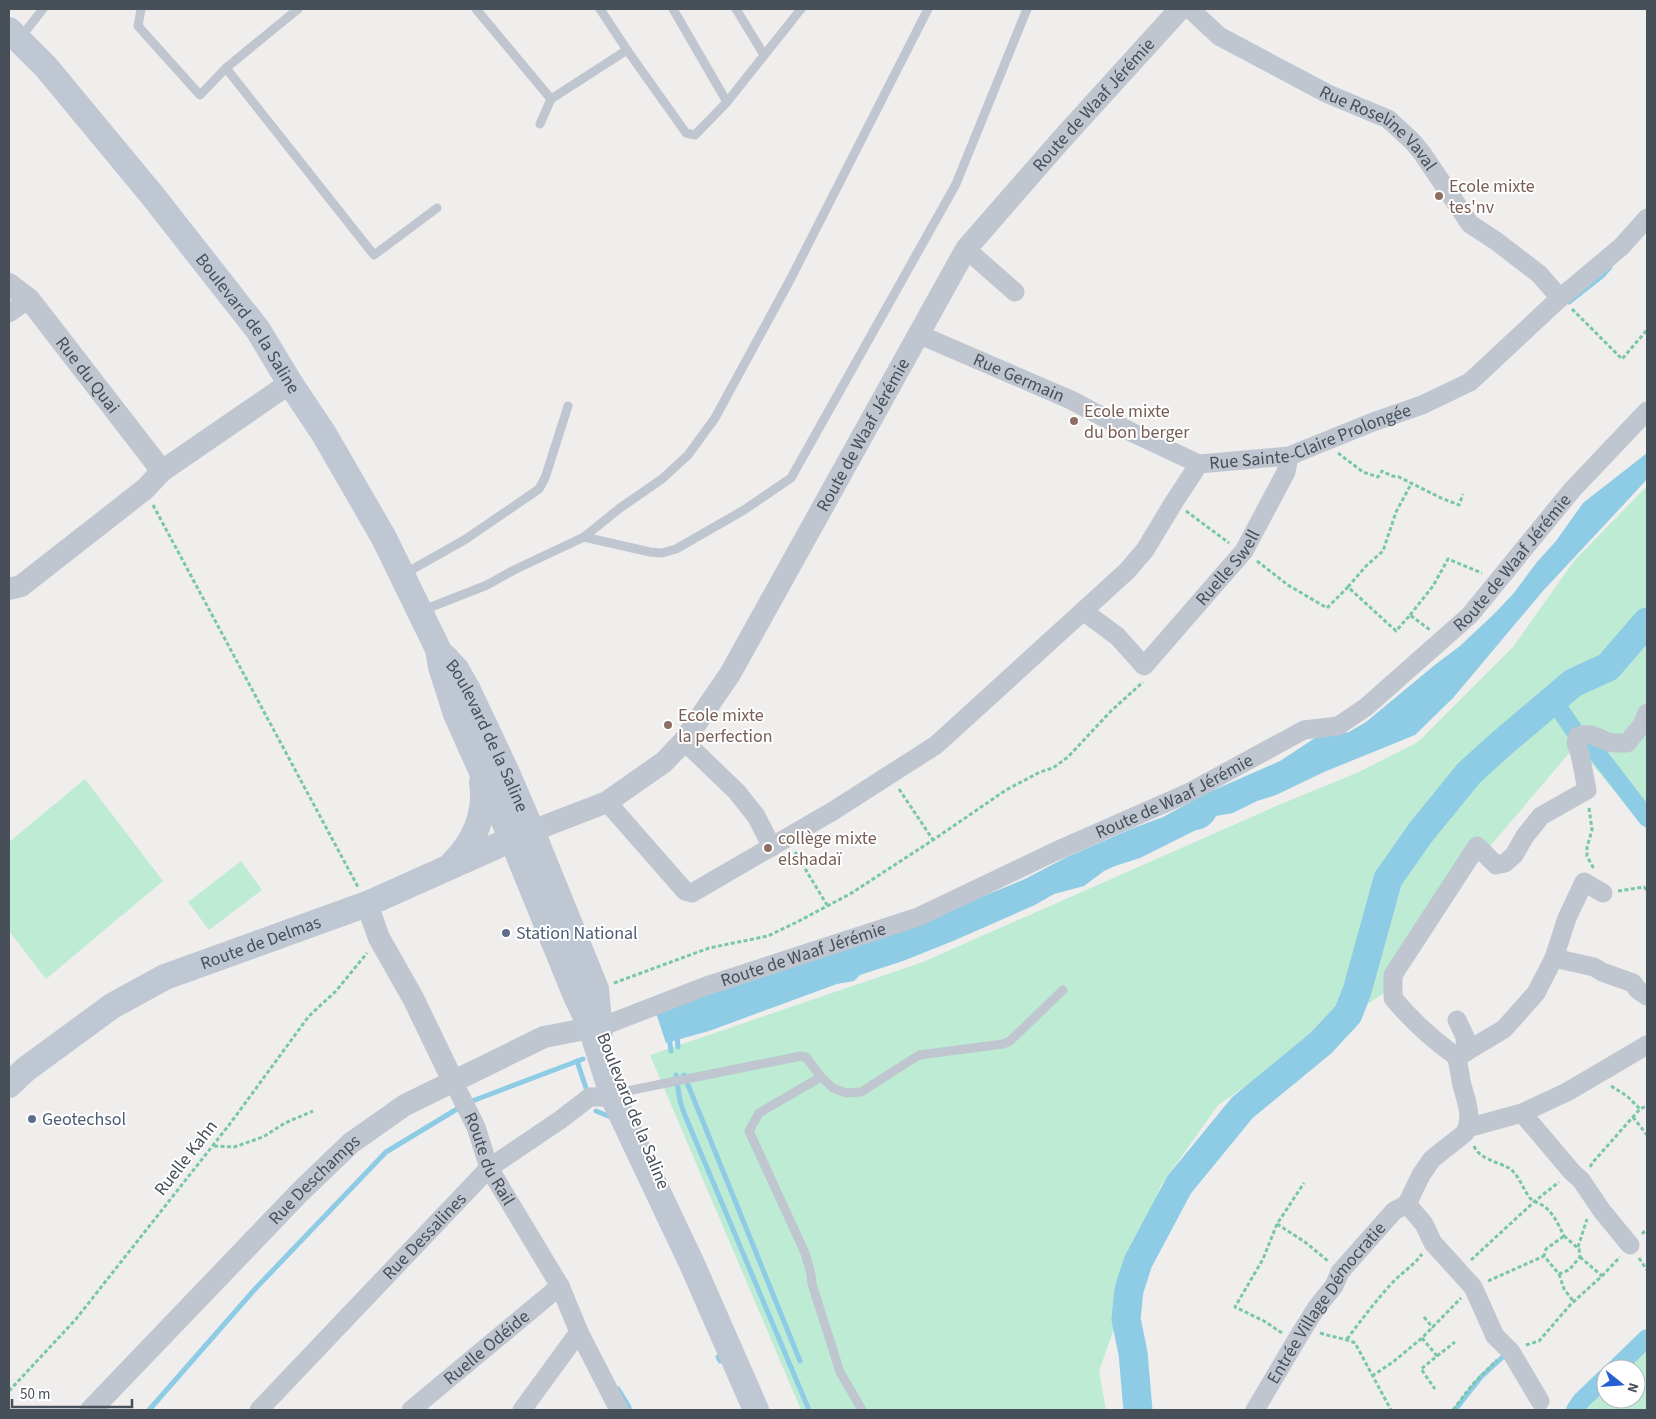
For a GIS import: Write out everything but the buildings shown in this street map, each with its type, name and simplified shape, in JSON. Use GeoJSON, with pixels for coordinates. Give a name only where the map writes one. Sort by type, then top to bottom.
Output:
{"type":"FeatureCollection","features":[{"type":"Feature","properties":{"kind":"main road","name":"Boulevard de la Saline"},"geometry":{"type":"LineString","coordinates":[[14,35],[46,67],[152,195],[258,330],[324,434],[384,538],[420,611],[438,649],[444,678],[456,714],[480,771],[522,835],[596,989],[595,1028]]}},
{"type":"Feature","properties":{"kind":"main road","name":"Boulevard de la Saline"},"geometry":{"type":"LineString","coordinates":[[438,649],[462,678],[508,776],[522,835],[576,996],[595,1028],[618,1094],[756,1410]]}},
{"type":"Feature","properties":{"kind":"main road"},"geometry":{"type":"LineString","coordinates":[[447,868],[468,845],[480,817],[483,802],[480,771]]}},
{"type":"Feature","properties":{"kind":"main road","name":"Route de Delmas"},"geometry":{"type":"LineString","coordinates":[[9,1085],[26,1069],[112,1006],[166,976],[367,904],[522,835]]}},
{"type":"Feature","properties":{"kind":"main road","name":"Boulevard de la Saline"},"geometry":{"type":"LineString","coordinates":[[618,1094],[762,1410]]}},
{"type":"Feature","properties":{"kind":"street","name":"Route de Waaf Jérémie"},"geometry":{"type":"LineString","coordinates":[[522,835],[607,802],[664,762],[684,741],[730,674],[966,248],[1180,9]]}},
{"type":"Feature","properties":{"kind":"street","name":"Rue Roseline Vaval"},"geometry":{"type":"LineString","coordinates":[[1190,9],[1220,36],[1328,94],[1388,119],[1422,153],[1470,224],[1496,240],[1539,274],[1560,298]]}},
{"type":"Feature","properties":{"kind":"street","name":"Rue Sainte-Claire Prolongée"},"geometry":{"type":"LineString","coordinates":[[607,802],[685,891],[692,893],[779,843],[936,745],[1127,570],[1145,550],[1199,464],[1289,456],[1373,422],[1422,405],[1470,382],[1560,298],[1621,247],[1647,218]]}},
{"type":"Feature","properties":{"kind":"street"},"geometry":{"type":"LineString","coordinates":[[966,248],[1015,292]]}},
{"type":"Feature","properties":{"kind":"street","name":"Rue du Quai"},"geometry":{"type":"LineString","coordinates":[[9,284],[28,299],[162,471]]}},
{"type":"Feature","properties":{"kind":"street"},"geometry":{"type":"LineString","coordinates":[[9,313],[28,299]]}},
{"type":"Feature","properties":{"kind":"street","name":"Rue Germain"},"geometry":{"type":"LineString","coordinates":[[918,334],[1070,400],[1135,434],[1199,464]]}},
{"type":"Feature","properties":{"kind":"street"},"geometry":{"type":"LineString","coordinates":[[9,589],[21,586],[145,489],[162,471],[290,383]]}},
{"type":"Feature","properties":{"kind":"street","name":"Route de Waaf Jérémie"},"geometry":{"type":"LineString","coordinates":[[595,1028],[706,986],[918,917],[1054,852],[1188,793],[1304,730],[1338,726],[1366,707],[1470,615],[1572,490],[1647,411]]}},
{"type":"Feature","properties":{"kind":"street","name":"Ruelle Swell"},"geometry":{"type":"LineString","coordinates":[[1144,666],[1244,551],[1286,472],[1289,456]]}},
{"type":"Feature","properties":{"kind":"street"},"geometry":{"type":"LineString","coordinates":[[1083,611],[1117,636],[1144,666]]}},
{"type":"Feature","properties":{"kind":"street"},"geometry":{"type":"LineString","coordinates":[[1461,1055],[1437,1044],[1406,1014],[1393,998],[1393,976],[1477,846],[1496,865],[1505,864],[1514,855],[1525,836],[1541,816],[1587,790],[1576,743],[1578,736],[1585,734],[1608,742],[1627,743],[1642,725],[1647,713]]}},
{"type":"Feature","properties":{"kind":"street"},"geometry":{"type":"LineString","coordinates":[[684,741],[737,792],[779,843]]}},
{"type":"Feature","properties":{"kind":"street"},"geometry":{"type":"LineString","coordinates":[[1461,1055],[1504,1029],[1536,993],[1554,958],[1567,918],[1584,882],[1603,893]]}},
{"type":"Feature","properties":{"kind":"street","name":"Route du Rail"},"geometry":{"type":"LineString","coordinates":[[367,904],[379,938],[412,998],[476,1127],[489,1168],[560,1286],[579,1332],[619,1410]]}},
{"type":"Feature","properties":{"kind":"street"},"geometry":{"type":"LineString","coordinates":[[1554,958],[1594,967],[1602,972],[1633,983],[1638,990],[1647,996]]}},
{"type":"Feature","properties":{"kind":"street"},"geometry":{"type":"LineString","coordinates":[[1457,1020],[1465,1037],[1461,1055],[1462,1083],[1470,1108],[1468,1128],[1465,1133],[1432,1158],[1421,1175],[1407,1204],[1424,1224],[1433,1243],[1473,1287],[1496,1336],[1508,1350],[1540,1400]]}},
{"type":"Feature","properties":{"kind":"street","name":"Rue Deschamps"},"geometry":{"type":"LineString","coordinates":[[91,1410],[293,1198],[351,1143],[404,1105],[457,1089],[544,1037],[595,1028]]}},
{"type":"Feature","properties":{"kind":"street"},"geometry":{"type":"LineString","coordinates":[[1468,1128],[1522,1113],[1596,1076],[1647,1045]]}},
{"type":"Feature","properties":{"kind":"street","name":"Rue Dessalines"},"geometry":{"type":"LineString","coordinates":[[259,1410],[489,1168],[560,1120],[590,1097],[618,1094]]}},
{"type":"Feature","properties":{"kind":"street"},"geometry":{"type":"LineString","coordinates":[[1522,1113],[1576,1176],[1630,1245]]}},
{"type":"Feature","properties":{"kind":"street","name":"Entrée Village Démocratie"},"geometry":{"type":"LineString","coordinates":[[1255,1410],[1317,1307],[1334,1286],[1340,1272],[1394,1211],[1407,1204]]}},
{"type":"Feature","properties":{"kind":"street","name":"Ruelle Odéide"},"geometry":{"type":"LineString","coordinates":[[411,1410],[560,1286]]}},
{"type":"Feature","properties":{"kind":"street"},"geometry":{"type":"LineString","coordinates":[[522,1410],[579,1332]]}},
{"type":"Feature","properties":{"kind":"lane"},"geometry":{"type":"LineString","coordinates":[[14,35],[43,9]]}},
{"type":"Feature","properties":{"kind":"lane"},"geometry":{"type":"LineString","coordinates":[[141,9],[138,26],[200,95],[226,68],[298,9]]}},
{"type":"Feature","properties":{"kind":"lane"},"geometry":{"type":"LineString","coordinates":[[476,9],[551,99]]}},
{"type":"Feature","properties":{"kind":"lane"},"geometry":{"type":"LineString","coordinates":[[600,9],[686,133],[694,135],[727,102],[801,9]]}},
{"type":"Feature","properties":{"kind":"lane"},"geometry":{"type":"LineString","coordinates":[[673,9],[727,102]]}},
{"type":"Feature","properties":{"kind":"lane"},"geometry":{"type":"LineString","coordinates":[[736,9],[764,55]]}},
{"type":"Feature","properties":{"kind":"lane"},"geometry":{"type":"LineString","coordinates":[[420,611],[487,585],[522,566],[584,537],[620,508],[662,479],[688,455],[715,418],[790,280],[928,9]]}},
{"type":"Feature","properties":{"kind":"lane"},"geometry":{"type":"LineString","coordinates":[[584,537],[662,553],[676,549],[744,510],[791,478],[956,184],[1027,9]]}},
{"type":"Feature","properties":{"kind":"lane"},"geometry":{"type":"LineString","coordinates":[[540,124],[551,99],[627,50]]}},
{"type":"Feature","properties":{"kind":"lane"},"geometry":{"type":"LineString","coordinates":[[226,68],[374,255],[437,208]]}},
{"type":"Feature","properties":{"kind":"lane"},"geometry":{"type":"LineString","coordinates":[[402,575],[466,539],[538,489],[545,478],[568,406]]}},
{"type":"Feature","properties":{"kind":"lane"},"geometry":{"type":"LineString","coordinates":[[618,1094],[801,1056],[806,1058],[821,1077],[833,1088],[846,1093],[861,1092],[919,1055],[1003,1044],[1010,1041],[1063,990]]}},
{"type":"Feature","properties":{"kind":"lane"},"geometry":{"type":"LineString","coordinates":[[821,1077],[759,1113],[749,1130],[805,1253],[814,1292],[840,1372],[862,1410]]}},
{"type":"Feature","properties":{"kind":"path"},"geometry":{"type":"LineString","coordinates":[[1560,298],[1622,359],[1647,330]]}},
{"type":"Feature","properties":{"kind":"path"},"geometry":{"type":"LineString","coordinates":[[1328,441],[1341,456],[1364,472],[1378,477],[1382,471],[1459,505],[1463,494]]}},
{"type":"Feature","properties":{"kind":"path"},"geometry":{"type":"LineString","coordinates":[[1174,502],[1221,538],[1244,551],[1288,585],[1327,608],[1383,551],[1396,512],[1411,484]]}},
{"type":"Feature","properties":{"kind":"path"},"geometry":{"type":"LineString","coordinates":[[145,489],[367,904]]}},
{"type":"Feature","properties":{"kind":"path"},"geometry":{"type":"LineString","coordinates":[[1348,587],[1396,631],[1433,586],[1448,559],[1498,579]]}},
{"type":"Feature","properties":{"kind":"path"},"geometry":{"type":"LineString","coordinates":[[1410,615],[1442,639]]}},
{"type":"Feature","properties":{"kind":"path"},"geometry":{"type":"LineString","coordinates":[[596,989],[709,948],[768,936],[850,894],[1006,790],[1040,772],[1053,768],[1068,757],[1111,711],[1150,676],[1146,664],[1144,666]]}},
{"type":"Feature","properties":{"kind":"path"},"geometry":{"type":"LineString","coordinates":[[889,776],[933,840]]}},
{"type":"Feature","properties":{"kind":"path"},"geometry":{"type":"LineString","coordinates":[[1587,790],[1592,830],[1587,847],[1587,856],[1593,866],[1603,893],[1644,887],[1647,890]]}},
{"type":"Feature","properties":{"kind":"path"},"geometry":{"type":"LineString","coordinates":[[779,843],[827,905]]}},
{"type":"Feature","properties":{"kind":"path","name":"Ruelle Kahn"},"geometry":{"type":"LineString","coordinates":[[9,1391],[76,1319],[213,1146],[309,1016],[336,991],[379,938]]}},
{"type":"Feature","properties":{"kind":"path"},"geometry":{"type":"LineString","coordinates":[[1596,1076],[1627,1096],[1640,1109]]}},
{"type":"Feature","properties":{"kind":"path"},"geometry":{"type":"LineString","coordinates":[[1458,1272],[1535,1202],[1576,1176],[1593,1162],[1640,1109],[1647,1106]]}},
{"type":"Feature","properties":{"kind":"path"},"geometry":{"type":"LineString","coordinates":[[213,1146],[234,1147],[263,1137],[313,1111]]}},
{"type":"Feature","properties":{"kind":"path"},"geometry":{"type":"LineString","coordinates":[[1633,1117],[1647,1135]]}},
{"type":"Feature","properties":{"kind":"path"},"geometry":{"type":"LineString","coordinates":[[1468,1128],[1475,1149],[1489,1159],[1510,1169],[1521,1182],[1529,1198],[1545,1207],[1552,1214],[1564,1236],[1578,1247]]}},
{"type":"Feature","properties":{"kind":"path"},"geometry":{"type":"LineString","coordinates":[[1304,1184],[1278,1224],[1263,1259],[1235,1307],[1264,1322],[1300,1335],[1347,1339],[1355,1343],[1391,1410]]}},
{"type":"Feature","properties":{"kind":"path"},"geometry":{"type":"LineString","coordinates":[[1602,1211],[1587,1219],[1578,1247],[1580,1257],[1602,1276]]}},
{"type":"Feature","properties":{"kind":"path"},"geometry":{"type":"LineString","coordinates":[[1278,1224],[1305,1242],[1340,1272]]}},
{"type":"Feature","properties":{"kind":"path"},"geometry":{"type":"LineString","coordinates":[[1544,1256],[1546,1249],[1564,1236]]}},
{"type":"Feature","properties":{"kind":"path"},"geometry":{"type":"LineString","coordinates":[[1347,1339],[1396,1279],[1416,1263],[1423,1252],[1433,1243]]}},
{"type":"Feature","properties":{"kind":"path"},"geometry":{"type":"LineString","coordinates":[[1453,1410],[1484,1372],[1508,1350],[1540,1341],[1574,1302],[1602,1276],[1630,1245],[1647,1270]]}},
{"type":"Feature","properties":{"kind":"path"},"geometry":{"type":"LineString","coordinates":[[1544,1256],[1559,1274],[1564,1289],[1574,1302]]}},
{"type":"Feature","properties":{"kind":"path"},"geometry":{"type":"LineString","coordinates":[[1372,1376],[1393,1362],[1422,1338],[1474,1284],[1480,1284],[1544,1256]]}},
{"type":"Feature","properties":{"kind":"path"},"geometry":{"type":"LineString","coordinates":[[1559,1274],[1569,1270],[1580,1257]]}},
{"type":"Feature","properties":{"kind":"path"},"geometry":{"type":"LineString","coordinates":[[1424,1317],[1433,1328]]}},
{"type":"Feature","properties":{"kind":"path"},"geometry":{"type":"LineString","coordinates":[[1422,1338],[1437,1356]]}},
{"type":"Feature","properties":{"kind":"path"},"geometry":{"type":"LineString","coordinates":[[1435,1389],[1420,1369],[1455,1342]]}},
{"type":"Feature","properties":{"kind":"green space"},"geometry":{"type":"Polygon","coordinates":[[[1647,486],[1647,830],[1576,745],[1475,864],[1387,991],[1218,1105],[1160,1187],[1138,1262],[1099,1371],[1106,1410],[801,1410],[650,1055],[923,962],[1281,804],[1359,772],[1418,742],[1513,647],[1574,561],[1647,486]]]}},
{"type":"Feature","properties":{"kind":"green space"},"geometry":{"type":"Polygon","coordinates":[[[85,779],[163,881],[46,979],[9,931],[9,842],[85,779]]]}},
{"type":"Feature","properties":{"kind":"green space"},"geometry":{"type":"Polygon","coordinates":[[[241,861],[262,890],[209,930],[188,902],[241,861]]]}},
{"type":"Feature","properties":{"kind":"green space"},"geometry":{"type":"Polygon","coordinates":[[[1647,1331],[1647,1410],[1570,1410],[1596,1382],[1596,1409],[1646,1409],[1646,1359],[1619,1359],[1647,1331]]]}},
{"type":"Feature","properties":{"kind":"water"},"geometry":{"type":"Polygon","coordinates":[[[1647,453],[1647,479],[1542,592],[1453,698],[1415,735],[1324,772],[1233,813],[1216,816],[1205,828],[1196,830],[1140,858],[1104,871],[1084,886],[1054,894],[1035,905],[953,941],[903,961],[860,975],[854,981],[837,984],[709,1031],[666,1043],[656,1013],[952,909],[1023,880],[1067,857],[1163,817],[1207,793],[1280,761],[1315,738],[1349,732],[1366,722],[1460,646],[1494,614],[1513,594],[1537,562],[1556,541],[1583,503],[1647,453]]]}},
{"type":"Feature","properties":{"kind":"waterway"},"geometry":{"type":"LineString","coordinates":[[1569,302],[1602,276],[1610,267]]}},
{"type":"Feature","properties":{"kind":"waterway"},"geometry":{"type":"LineString","coordinates":[[1138,1410],[1133,1353],[1126,1319],[1129,1290],[1138,1262],[1179,1185],[1242,1108],[1321,1043],[1348,1014],[1357,991],[1388,879],[1421,832],[1469,773],[1573,683],[1608,667],[1647,622]]}},
{"type":"Feature","properties":{"kind":"waterway"},"geometry":{"type":"LineString","coordinates":[[1553,700],[1578,736],[1597,753],[1647,818]]}},
{"type":"Feature","properties":{"kind":"waterway"},"geometry":{"type":"LineString","coordinates":[[677,1035],[678,1047]]}},
{"type":"Feature","properties":{"kind":"waterway"},"geometry":{"type":"LineString","coordinates":[[669,1036],[671,1051]]}},
{"type":"Feature","properties":{"kind":"waterway"},"geometry":{"type":"LineString","coordinates":[[149,1410],[256,1288],[386,1152],[467,1103],[583,1059]]}},
{"type":"Feature","properties":{"kind":"waterway"},"geometry":{"type":"LineString","coordinates":[[577,1061],[587,1091]]}},
{"type":"Feature","properties":{"kind":"waterway"},"geometry":{"type":"LineString","coordinates":[[676,1075],[684,1113],[809,1410]]}},
{"type":"Feature","properties":{"kind":"waterway"},"geometry":{"type":"LineString","coordinates":[[684,1075],[800,1361]]}},
{"type":"Feature","properties":{"kind":"waterway"},"geometry":{"type":"LineString","coordinates":[[596,1111],[613,1118]]}},
{"type":"Feature","properties":{"kind":"waterway"},"geometry":{"type":"LineString","coordinates":[[1625,1359],[1647,1338]]}},
{"type":"Feature","properties":{"kind":"waterway"},"geometry":{"type":"LineString","coordinates":[[1455,1410],[1481,1377],[1507,1353]]}},
{"type":"Feature","properties":{"kind":"waterway"},"geometry":{"type":"LineString","coordinates":[[718,1357],[720,1361]]}},
{"type":"Feature","properties":{"kind":"waterway"},"geometry":{"type":"LineString","coordinates":[[1575,1410],[1581,1401],[1596,1387]]}},
{"type":"Feature","properties":{"kind":"waterway"},"geometry":{"type":"LineString","coordinates":[[618,1389],[629,1410]]}},
{"type":"Feature","properties":{"kind":"place","name":"Ecole mixte tes'nv"},"geometry":{"type":"Point","coordinates":[1439,196]}},
{"type":"Feature","properties":{"kind":"place","name":"Ecole mixte du bon berger"},"geometry":{"type":"Point","coordinates":[1074,421]}},
{"type":"Feature","properties":{"kind":"place","name":"Ecole mixte la perfection"},"geometry":{"type":"Point","coordinates":[668,725]}},
{"type":"Feature","properties":{"kind":"place","name":"collège mixte elshadaï"},"geometry":{"type":"Point","coordinates":[768,848]}},
{"type":"Feature","properties":{"kind":"place","name":"Station National"},"geometry":{"type":"Point","coordinates":[506,933]}},
{"type":"Feature","properties":{"kind":"place","name":"Geotechsol"},"geometry":{"type":"Point","coordinates":[32,1119]}}]}
